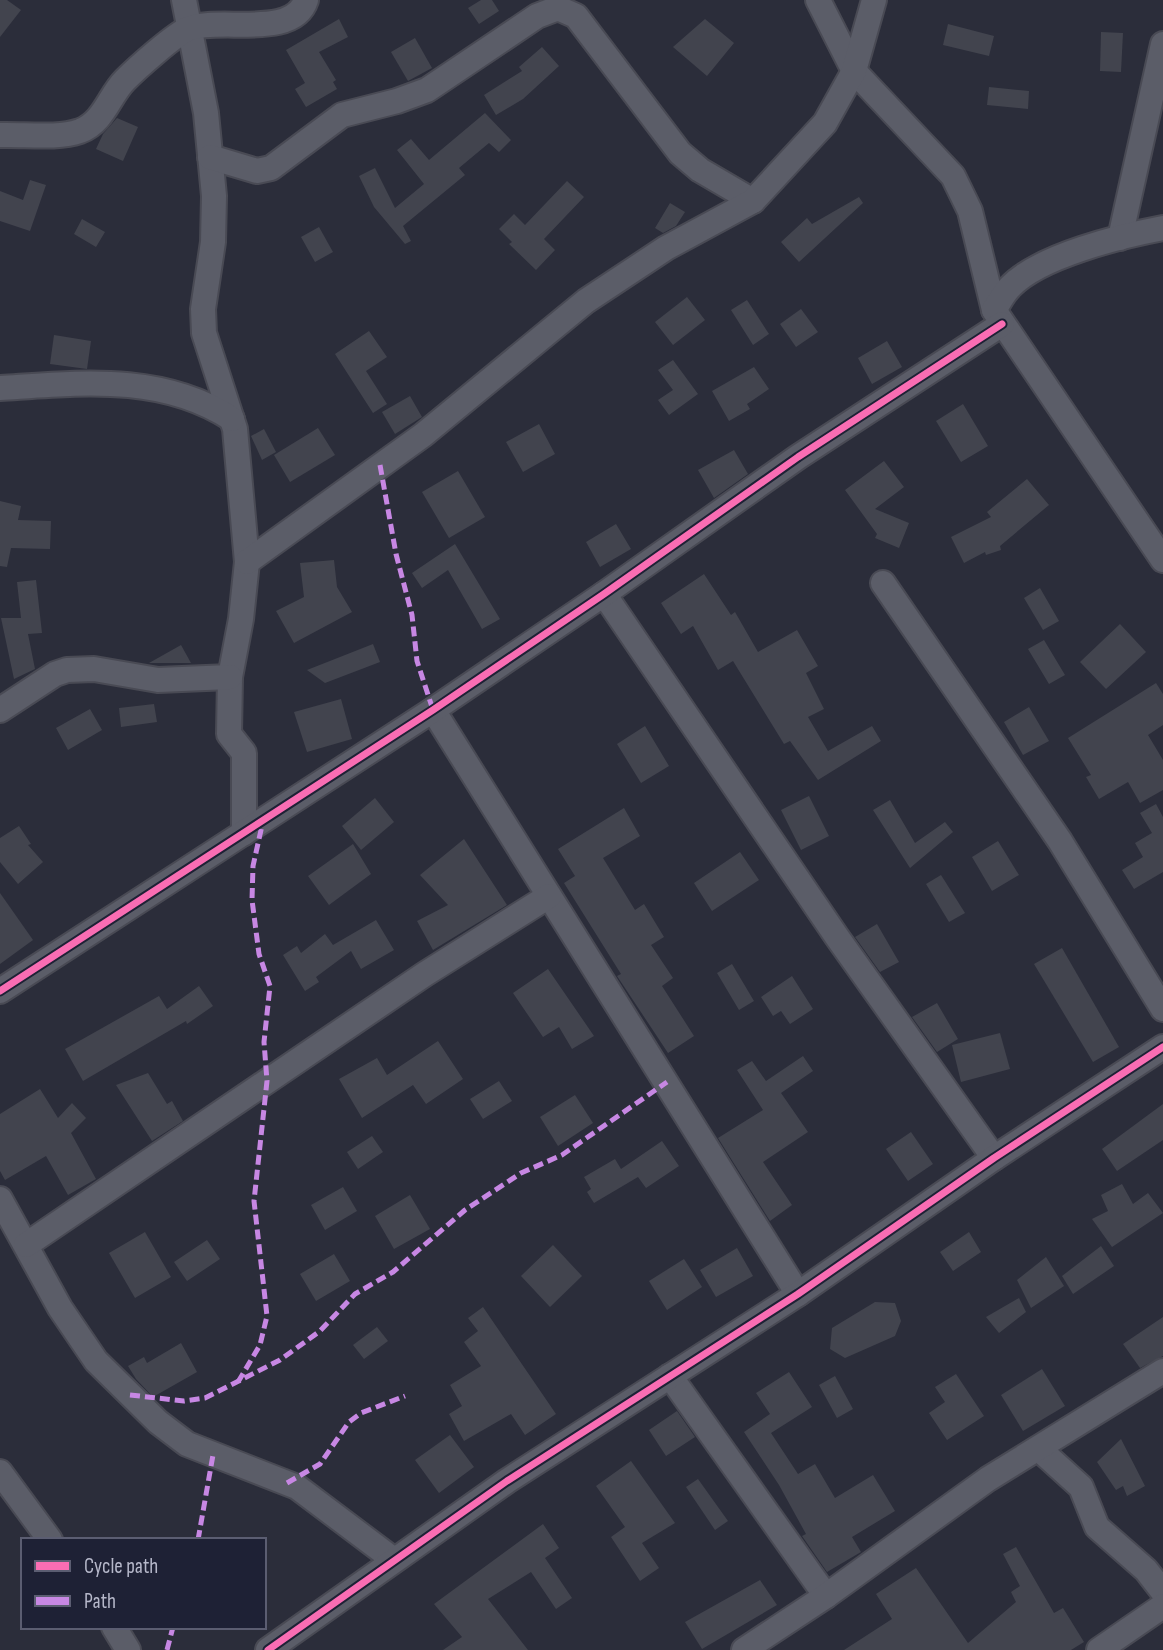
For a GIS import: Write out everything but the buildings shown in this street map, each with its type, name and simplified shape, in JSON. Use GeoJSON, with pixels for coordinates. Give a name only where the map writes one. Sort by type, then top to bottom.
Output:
{"type":"FeatureCollection","features":[{"type":"Feature","properties":{"kind":"street"},"geometry":{"type":"LineString","coordinates":[[184,0],[206,113],[210,157],[213,242],[203,309],[204,333],[239,448],[247,562],[241,619],[230,677],[229,734],[244,753],[244,833]]}},
{"type":"Feature","properties":{"kind":"street"},"geometry":{"type":"LineString","coordinates":[[0,135],[79,132],[91,125],[108,108],[124,81],[188,29],[290,19],[303,9],[306,0]]}},
{"type":"Feature","properties":{"kind":"street"},"geometry":{"type":"LineString","coordinates":[[817,0],[854,71],[883,104],[941,160],[962,192],[998,317],[1042,378],[1163,560]]}},
{"type":"Feature","properties":{"kind":"street"},"geometry":{"type":"LineString","coordinates":[[247,562],[432,427],[586,301],[666,248],[753,201],[825,123],[854,71],[874,0]]}},
{"type":"Feature","properties":{"kind":"street"},"geometry":{"type":"LineString","coordinates":[[210,157],[257,171],[271,168],[342,115],[397,102],[426,90],[537,16],[558,8],[576,16],[680,153],[700,170],[753,201]]}},
{"type":"Feature","properties":{"kind":"street"},"geometry":{"type":"LineString","coordinates":[[1120,237],[1163,44]]}},
{"type":"Feature","properties":{"kind":"street"},"geometry":{"type":"LineString","coordinates":[[0,991],[433,710],[604,594],[998,317],[1009,288],[1023,277],[1101,242],[1163,229]]}},
{"type":"Feature","properties":{"kind":"street"},"geometry":{"type":"LineString","coordinates":[[0,388],[108,382],[147,386],[219,411],[232,419]]}},
{"type":"Feature","properties":{"kind":"street"},"geometry":{"type":"LineString","coordinates":[[883,583],[1060,841],[1163,1009]]}},
{"type":"Feature","properties":{"kind":"street"},"geometry":{"type":"LineString","coordinates":[[604,594],[837,937],[994,1158]]}},
{"type":"Feature","properties":{"kind":"street"},"geometry":{"type":"LineString","coordinates":[[0,710],[55,674],[68,670],[94,669],[158,680],[230,677]]}},
{"type":"Feature","properties":{"kind":"street"},"geometry":{"type":"LineString","coordinates":[[433,710],[798,1294]]}},
{"type":"Feature","properties":{"kind":"street"},"geometry":{"type":"LineString","coordinates":[[26,1245],[425,974],[549,895]]}},
{"type":"Feature","properties":{"kind":"street"},"geometry":{"type":"LineString","coordinates":[[268,1650],[507,1481],[798,1294],[994,1158],[1163,1048]]}},
{"type":"Feature","properties":{"kind":"street"},"geometry":{"type":"LineString","coordinates":[[0,1199],[60,1308],[96,1361],[158,1422],[187,1444],[310,1494],[394,1560]]}},
{"type":"Feature","properties":{"kind":"street"},"geometry":{"type":"LineString","coordinates":[[744,1650],[826,1596],[951,1504],[1163,1371]]}},
{"type":"Feature","properties":{"kind":"street"},"geometry":{"type":"LineString","coordinates":[[670,1376],[826,1596]]}},
{"type":"Feature","properties":{"kind":"street"},"geometry":{"type":"LineString","coordinates":[[1039,1449],[1081,1487],[1097,1527],[1146,1570],[1163,1592]]}},
{"type":"Feature","properties":{"kind":"street"},"geometry":{"type":"LineString","coordinates":[[0,1472],[49,1538]]}},
{"type":"Feature","properties":{"kind":"street"},"geometry":{"type":"LineString","coordinates":[[1099,1650],[1163,1606]]}},
{"type":"Feature","properties":{"kind":"street"},"geometry":{"type":"LineString","coordinates":[[115,1629],[128,1650]]}},
{"type":"Feature","properties":{"kind":"marked path"},"geometry":{"type":"LineString","coordinates":[[380,465],[396,554],[412,615],[417,661],[433,710]]}},
{"type":"Feature","properties":{"kind":"marked path"},"geometry":{"type":"LineString","coordinates":[[238,1382],[260,1345],[267,1316],[254,1201],[267,1081],[264,1042],[270,986],[259,954],[252,900],[253,866],[263,821]]}},
{"type":"Feature","properties":{"kind":"marked path"},"geometry":{"type":"LineString","coordinates":[[130,1395],[184,1401],[205,1398],[280,1360],[320,1331],[355,1294],[393,1272],[465,1210],[521,1173],[562,1155],[667,1082]]}},
{"type":"Feature","properties":{"kind":"marked path"},"geometry":{"type":"LineString","coordinates":[[287,1483],[320,1464],[349,1422],[361,1413],[405,1396]]}},
{"type":"Feature","properties":{"kind":"marked path"},"geometry":{"type":"LineString","coordinates":[[198,1538],[213,1455]]}},
{"type":"Feature","properties":{"kind":"marked path"},"geometry":{"type":"LineString","coordinates":[[167,1650],[172,1629]]}},
{"type":"Feature","properties":{"kind":"cycle path"},"geometry":{"type":"LineString","coordinates":[[0,991],[433,710],[798,457],[1002,324]]}},
{"type":"Feature","properties":{"kind":"cycle path"},"geometry":{"type":"LineString","coordinates":[[268,1650],[507,1481],[798,1294],[994,1158],[1163,1047]]}}]}
